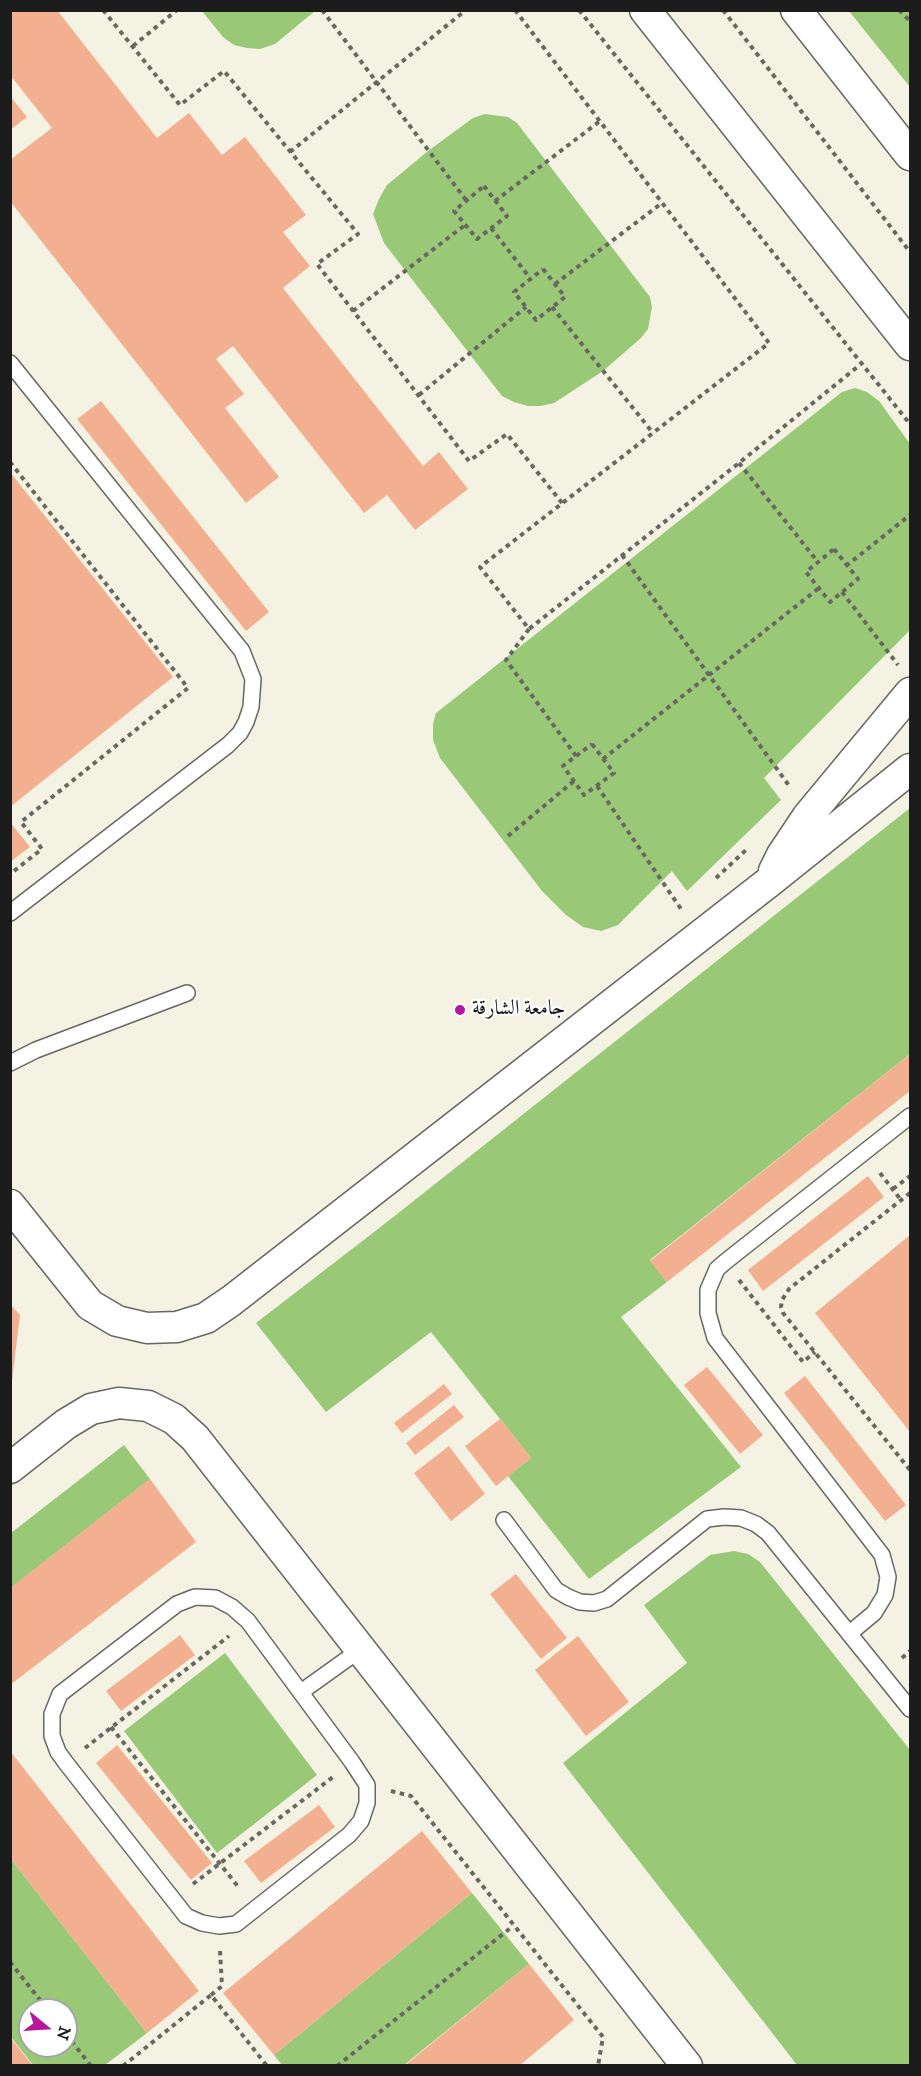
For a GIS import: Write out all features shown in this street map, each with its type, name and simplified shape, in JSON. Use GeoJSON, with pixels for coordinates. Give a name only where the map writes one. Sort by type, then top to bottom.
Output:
{"type":"FeatureCollection","features":[{"type":"Feature","properties":{"kind":"street"},"geometry":{"type":"LineString","coordinates":[[645,10],[910,345]]}},
{"type":"Feature","properties":{"kind":"street"},"geometry":{"type":"LineString","coordinates":[[796,10],[910,155]]}},
{"type":"Feature","properties":{"kind":"street"},"geometry":{"type":"LineString","coordinates":[[769,882],[782,855],[808,816],[906,682]]}},
{"type":"Feature","properties":{"kind":"street"},"geometry":{"type":"LineString","coordinates":[[10,1205],[90,1305],[117,1321],[147,1328],[177,1327],[206,1318],[231,1301],[769,882],[910,769]]}},
{"type":"Feature","properties":{"kind":"street"},"geometry":{"type":"LineString","coordinates":[[10,1468],[66,1424],[91,1409],[119,1403],[148,1406],[174,1419],[195,1438],[687,2066]]}},
{"type":"Feature","properties":{"kind":"lane"},"geometry":{"type":"LineString","coordinates":[[10,363],[242,651],[253,679],[253,692],[246,722],[240,733],[228,745],[10,914]]}},
{"type":"Feature","properties":{"kind":"lane"},"geometry":{"type":"LineString","coordinates":[[10,1063],[36,1050],[187,993]]}},
{"type":"Feature","properties":{"kind":"lane"},"geometry":{"type":"LineString","coordinates":[[850,1633],[874,1613],[885,1594],[888,1577],[882,1556],[715,1338],[708,1313],[708,1290],[717,1269],[725,1262],[910,1116]]}},
{"type":"Feature","properties":{"kind":"lane"},"geometry":{"type":"LineString","coordinates":[[504,1520],[556,1590],[568,1598],[594,1603],[607,1599],[707,1520],[724,1517],[741,1518],[756,1524],[768,1533],[909,1704]]}},
{"type":"Feature","properties":{"kind":"lane"},"geometry":{"type":"LineString","coordinates":[[195,1597],[215,1598],[232,1607],[248,1621],[301,1692],[367,1785],[367,1803],[361,1821],[349,1835],[236,1924],[219,1926],[202,1923],[186,1916],[66,1763],[58,1752],[52,1736],[52,1714],[60,1694],[177,1604],[195,1597]]}},
{"type":"Feature","properties":{"kind":"lane"},"geometry":{"type":"LineString","coordinates":[[301,1692],[361,1650]]}},
{"type":"Feature","properties":{"kind":"path"},"geometry":{"type":"LineString","coordinates":[[103,10],[180,105],[224,71],[358,234],[318,264],[469,461],[507,434],[562,504]]}},
{"type":"Feature","properties":{"kind":"path"},"geometry":{"type":"LineString","coordinates":[[133,46],[177,10]]}},
{"type":"Feature","properties":{"kind":"path"},"geometry":{"type":"LineString","coordinates":[[322,10],[466,200]]}},
{"type":"Feature","properties":{"kind":"path"},"geometry":{"type":"LineString","coordinates":[[290,152],[466,10]]}},
{"type":"Feature","properties":{"kind":"path"},"geometry":{"type":"LineString","coordinates":[[515,10],[769,343],[480,567],[529,629]]}},
{"type":"Feature","properties":{"kind":"path"},"geometry":{"type":"LineString","coordinates":[[579,10],[910,424]]}},
{"type":"Feature","properties":{"kind":"path"},"geometry":{"type":"LineString","coordinates":[[723,10],[910,252]]}},
{"type":"Feature","properties":{"kind":"path"},"geometry":{"type":"LineString","coordinates":[[899,10],[910,21]]}},
{"type":"Feature","properties":{"kind":"path"},"geometry":{"type":"LineString","coordinates":[[495,201],[600,121]]}},
{"type":"Feature","properties":{"kind":"path"},"geometry":{"type":"LineString","coordinates":[[484,186],[507,216],[477,240],[454,211],[466,200],[484,186]]}},
{"type":"Feature","properties":{"kind":"path"},"geometry":{"type":"LineString","coordinates":[[555,284],[662,203]]}},
{"type":"Feature","properties":{"kind":"path"},"geometry":{"type":"LineString","coordinates":[[353,311],[465,225]]}},
{"type":"Feature","properties":{"kind":"path"},"geometry":{"type":"LineString","coordinates":[[491,228],[530,278]]}},
{"type":"Feature","properties":{"kind":"path"},"geometry":{"type":"LineString","coordinates":[[543,269],[565,297],[536,320],[514,292],[530,278],[543,269]]}},
{"type":"Feature","properties":{"kind":"path"},"geometry":{"type":"LineString","coordinates":[[419,395],[526,307]]}},
{"type":"Feature","properties":{"kind":"path"},"geometry":{"type":"LineString","coordinates":[[552,307],[653,433]]}},
{"type":"Feature","properties":{"kind":"path"},"geometry":{"type":"LineString","coordinates":[[576,756],[506,660],[529,629],[739,464],[861,364]]}},
{"type":"Feature","properties":{"kind":"path"},"geometry":{"type":"LineString","coordinates":[[10,462],[188,688],[21,822],[42,849],[10,874]]}},
{"type":"Feature","properties":{"kind":"path"},"geometry":{"type":"LineString","coordinates":[[739,464],[819,562]]}},
{"type":"Feature","properties":{"kind":"path"},"geometry":{"type":"LineString","coordinates":[[846,566],[910,515]]}},
{"type":"Feature","properties":{"kind":"path"},"geometry":{"type":"LineString","coordinates":[[834,549],[846,566],[858,579],[830,602],[806,572],[834,549]]}},
{"type":"Feature","properties":{"kind":"path"},"geometry":{"type":"LineString","coordinates":[[621,555],[794,793]]}},
{"type":"Feature","properties":{"kind":"path"},"geometry":{"type":"LineString","coordinates":[[603,759],[819,588]]}},
{"type":"Feature","properties":{"kind":"path"},"geometry":{"type":"LineString","coordinates":[[842,592],[906,682]]}},
{"type":"Feature","properties":{"kind":"path"},"geometry":{"type":"LineString","coordinates":[[592,744],[603,759],[614,773],[584,795],[563,766],[592,744]]}},
{"type":"Feature","properties":{"kind":"path"},"geometry":{"type":"LineString","coordinates":[[508,836],[574,782]]}},
{"type":"Feature","properties":{"kind":"path"},"geometry":{"type":"LineString","coordinates":[[597,786],[682,910],[691,903]]}},
{"type":"Feature","properties":{"kind":"path"},"geometry":{"type":"LineString","coordinates":[[716,879],[749,847]]}},
{"type":"Feature","properties":{"kind":"path"},"geometry":{"type":"LineString","coordinates":[[864,1152],[902,1200]]}},
{"type":"Feature","properties":{"kind":"path"},"geometry":{"type":"LineString","coordinates":[[893,1189],[910,1176]]}},
{"type":"Feature","properties":{"kind":"path"},"geometry":{"type":"LineString","coordinates":[[910,1193],[784,1294],[781,1307],[783,1313],[910,1470]]}},
{"type":"Feature","properties":{"kind":"path"},"geometry":{"type":"LineString","coordinates":[[725,1262],[803,1362],[815,1352]]}},
{"type":"Feature","properties":{"kind":"path"},"geometry":{"type":"LineString","coordinates":[[66,1763],[248,1621]]}},
{"type":"Feature","properties":{"kind":"path"},"geometry":{"type":"LineString","coordinates":[[111,1728],[256,1909]]}},
{"type":"Feature","properties":{"kind":"path"},"geometry":{"type":"LineString","coordinates":[[173,1899],[352,1762]]}},
{"type":"Feature","properties":{"kind":"path"},"geometry":{"type":"LineString","coordinates":[[367,1785],[411,1796],[603,2037],[598,2066]]}},
{"type":"Feature","properties":{"kind":"path"},"geometry":{"type":"LineString","coordinates":[[123,2066],[222,1986],[219,1926]]}},
{"type":"Feature","properties":{"kind":"path"},"geometry":{"type":"LineString","coordinates":[[337,2066],[513,1926]]}},
{"type":"Feature","properties":{"kind":"path"},"geometry":{"type":"LineString","coordinates":[[10,1962],[38,1998]]}},
{"type":"Feature","properties":{"kind":"path"},"geometry":{"type":"LineString","coordinates":[[211,1995],[267,2066]]}},
{"type":"Feature","properties":{"kind":"path"},"geometry":{"type":"LineString","coordinates":[[78,2050],[90,2066]]}},
{"type":"Feature","properties":{"kind":"green space"},"geometry":{"type":"Polygon","coordinates":[[[202,11],[315,11],[275,44],[260,49],[234,45],[223,37],[202,11]]]}},
{"type":"Feature","properties":{"kind":"green space"},"geometry":{"type":"Polygon","coordinates":[[[849,11],[910,11],[910,87],[849,11]]]}},
{"type":"Feature","properties":{"kind":"green space"},"geometry":{"type":"Polygon","coordinates":[[[485,114],[508,117],[517,123],[650,297],[652,307],[648,329],[641,338],[603,371],[554,403],[540,406],[528,406],[502,396],[384,243],[373,214],[387,185],[473,118],[485,114]]]}},
{"type":"Feature","properties":{"kind":"green space"},"geometry":{"type":"Polygon","coordinates":[[[855,388],[867,392],[879,401],[910,444],[910,630],[764,778],[781,800],[687,891],[672,871],[618,925],[601,931],[583,927],[566,915],[542,891],[440,758],[433,740],[436,713],[842,392],[855,388]]]}},
{"type":"Feature","properties":{"kind":"green space"},"geometry":{"type":"Polygon","coordinates":[[[910,808],[910,1054],[650,1260],[667,1282],[621,1317],[741,1467],[589,1579],[508,1476],[531,1458],[431,1332],[326,1412],[256,1323],[910,808]]]}},
{"type":"Feature","properties":{"kind":"green space"},"geometry":{"type":"Polygon","coordinates":[[[124,1445],[150,1479],[11,1588],[11,1533],[124,1445]]]}},
{"type":"Feature","properties":{"kind":"green space"},"geometry":{"type":"Polygon","coordinates":[[[734,1551],[748,1554],[760,1562],[910,1750],[910,2065],[797,2065],[563,1763],[687,1663],[644,1605],[710,1555],[734,1551]]]}},
{"type":"Feature","properties":{"kind":"green space"},"geometry":{"type":"Polygon","coordinates":[[[225,1653],[317,1775],[217,1853],[124,1731],[225,1653]]]}},
{"type":"Feature","properties":{"kind":"green space"},"geometry":{"type":"Polygon","coordinates":[[[10,1858],[147,2033],[105,2065],[33,2065],[28,2058],[78,2058],[78,1998],[18,1998],[18,2046],[11,2037],[10,1858]]]}},
{"type":"Feature","properties":{"kind":"green space"},"geometry":{"type":"Polygon","coordinates":[[[472,1893],[529,1964],[404,2065],[282,2065],[274,2055],[472,1893]]]}},
{"type":"Feature","properties":{"kind":"building"},"geometry":{"type":"Polygon","coordinates":[[[10,10],[57,10],[157,138],[189,113],[222,155],[245,137],[306,215],[283,232],[310,266],[283,288],[423,466],[439,452],[468,489],[415,530],[387,495],[364,513],[233,346],[216,359],[244,394],[225,408],[279,477],[246,503],[10,201],[10,160],[52,128],[10,75],[10,10]]]}},
{"type":"Feature","properties":{"kind":"building"},"geometry":{"type":"Polygon","coordinates":[[[10,96],[27,117],[10,130],[10,96]]]}},
{"type":"Feature","properties":{"kind":"building"},"geometry":{"type":"Polygon","coordinates":[[[101,401],[269,612],[246,631],[77,419],[101,401]]]}},
{"type":"Feature","properties":{"kind":"building"},"geometry":{"type":"Polygon","coordinates":[[[10,472],[173,677],[10,807],[10,472]]]}},
{"type":"Feature","properties":{"kind":"building"},"geometry":{"type":"Polygon","coordinates":[[[10,822],[30,847],[10,862],[10,822]]]}},
{"type":"Feature","properties":{"kind":"building"},"geometry":{"type":"Polygon","coordinates":[[[910,1054],[910,1091],[667,1282],[650,1261],[910,1054]]]}},
{"type":"Feature","properties":{"kind":"building"},"geometry":{"type":"Polygon","coordinates":[[[868,1176],[884,1197],[763,1291],[748,1270],[868,1176]]]}},
{"type":"Feature","properties":{"kind":"building"},"geometry":{"type":"Polygon","coordinates":[[[910,1235],[910,1432],[815,1313],[910,1235]]]}},
{"type":"Feature","properties":{"kind":"building"},"geometry":{"type":"Polygon","coordinates":[[[10,1304],[20,1315],[12,1381],[10,1381],[10,1304]]]}},
{"type":"Feature","properties":{"kind":"building"},"geometry":{"type":"Polygon","coordinates":[[[707,1367],[763,1435],[740,1454],[684,1385],[707,1367]]]}},
{"type":"Feature","properties":{"kind":"building"},"geometry":{"type":"Polygon","coordinates":[[[805,1376],[906,1505],[885,1521],[784,1393],[805,1376]]]}},
{"type":"Feature","properties":{"kind":"building"},"geometry":{"type":"Polygon","coordinates":[[[444,1384],[452,1394],[402,1433],[394,1423],[444,1384]]]}},
{"type":"Feature","properties":{"kind":"building"},"geometry":{"type":"Polygon","coordinates":[[[454,1405],[464,1417],[415,1455],[406,1443],[454,1405]]]}},
{"type":"Feature","properties":{"kind":"building"},"geometry":{"type":"Polygon","coordinates":[[[500,1419],[531,1458],[496,1486],[465,1446],[500,1419]]]}},
{"type":"Feature","properties":{"kind":"building"},"geometry":{"type":"Polygon","coordinates":[[[449,1446],[485,1494],[451,1521],[414,1473],[449,1446]]]}},
{"type":"Feature","properties":{"kind":"building"},"geometry":{"type":"Polygon","coordinates":[[[150,1479],[196,1542],[10,1685],[10,1588],[150,1479]]]}},
{"type":"Feature","properties":{"kind":"building"},"geometry":{"type":"Polygon","coordinates":[[[516,1574],[567,1638],[541,1659],[490,1594],[516,1574]]]}},
{"type":"Feature","properties":{"kind":"building"},"geometry":{"type":"Polygon","coordinates":[[[180,1635],[195,1655],[121,1711],[106,1691],[180,1635]]]}},
{"type":"Feature","properties":{"kind":"building"},"geometry":{"type":"Polygon","coordinates":[[[578,1636],[629,1702],[586,1736],[535,1670],[578,1636]]]}},
{"type":"Feature","properties":{"kind":"building"},"geometry":{"type":"Polygon","coordinates":[[[117,1745],[212,1863],[191,1880],[96,1763],[117,1745]]]}},
{"type":"Feature","properties":{"kind":"building"},"geometry":{"type":"Polygon","coordinates":[[[10,1751],[199,1991],[147,2033],[10,1858],[10,1751]]]}},
{"type":"Feature","properties":{"kind":"building"},"geometry":{"type":"Polygon","coordinates":[[[319,1805],[335,1827],[261,1883],[244,1861],[319,1805]]]}},
{"type":"Feature","properties":{"kind":"building"},"geometry":{"type":"Polygon","coordinates":[[[422,1831],[472,1893],[274,2055],[223,1993],[422,1831]]]}},
{"type":"Feature","properties":{"kind":"building"},"geometry":{"type":"Polygon","coordinates":[[[529,1964],[574,2020],[519,2066],[404,2066],[529,1964]]]}},
{"type":"Feature","properties":{"kind":"building"},"geometry":{"type":"Polygon","coordinates":[[[10,2037],[18,2047],[18,2058],[27,2058],[33,2066],[10,2066],[10,2037]]]}},
{"type":"Feature","properties":{"kind":"place","name":"جامعة الشارقة"},"geometry":{"type":"Point","coordinates":[460,1010]}}]}
